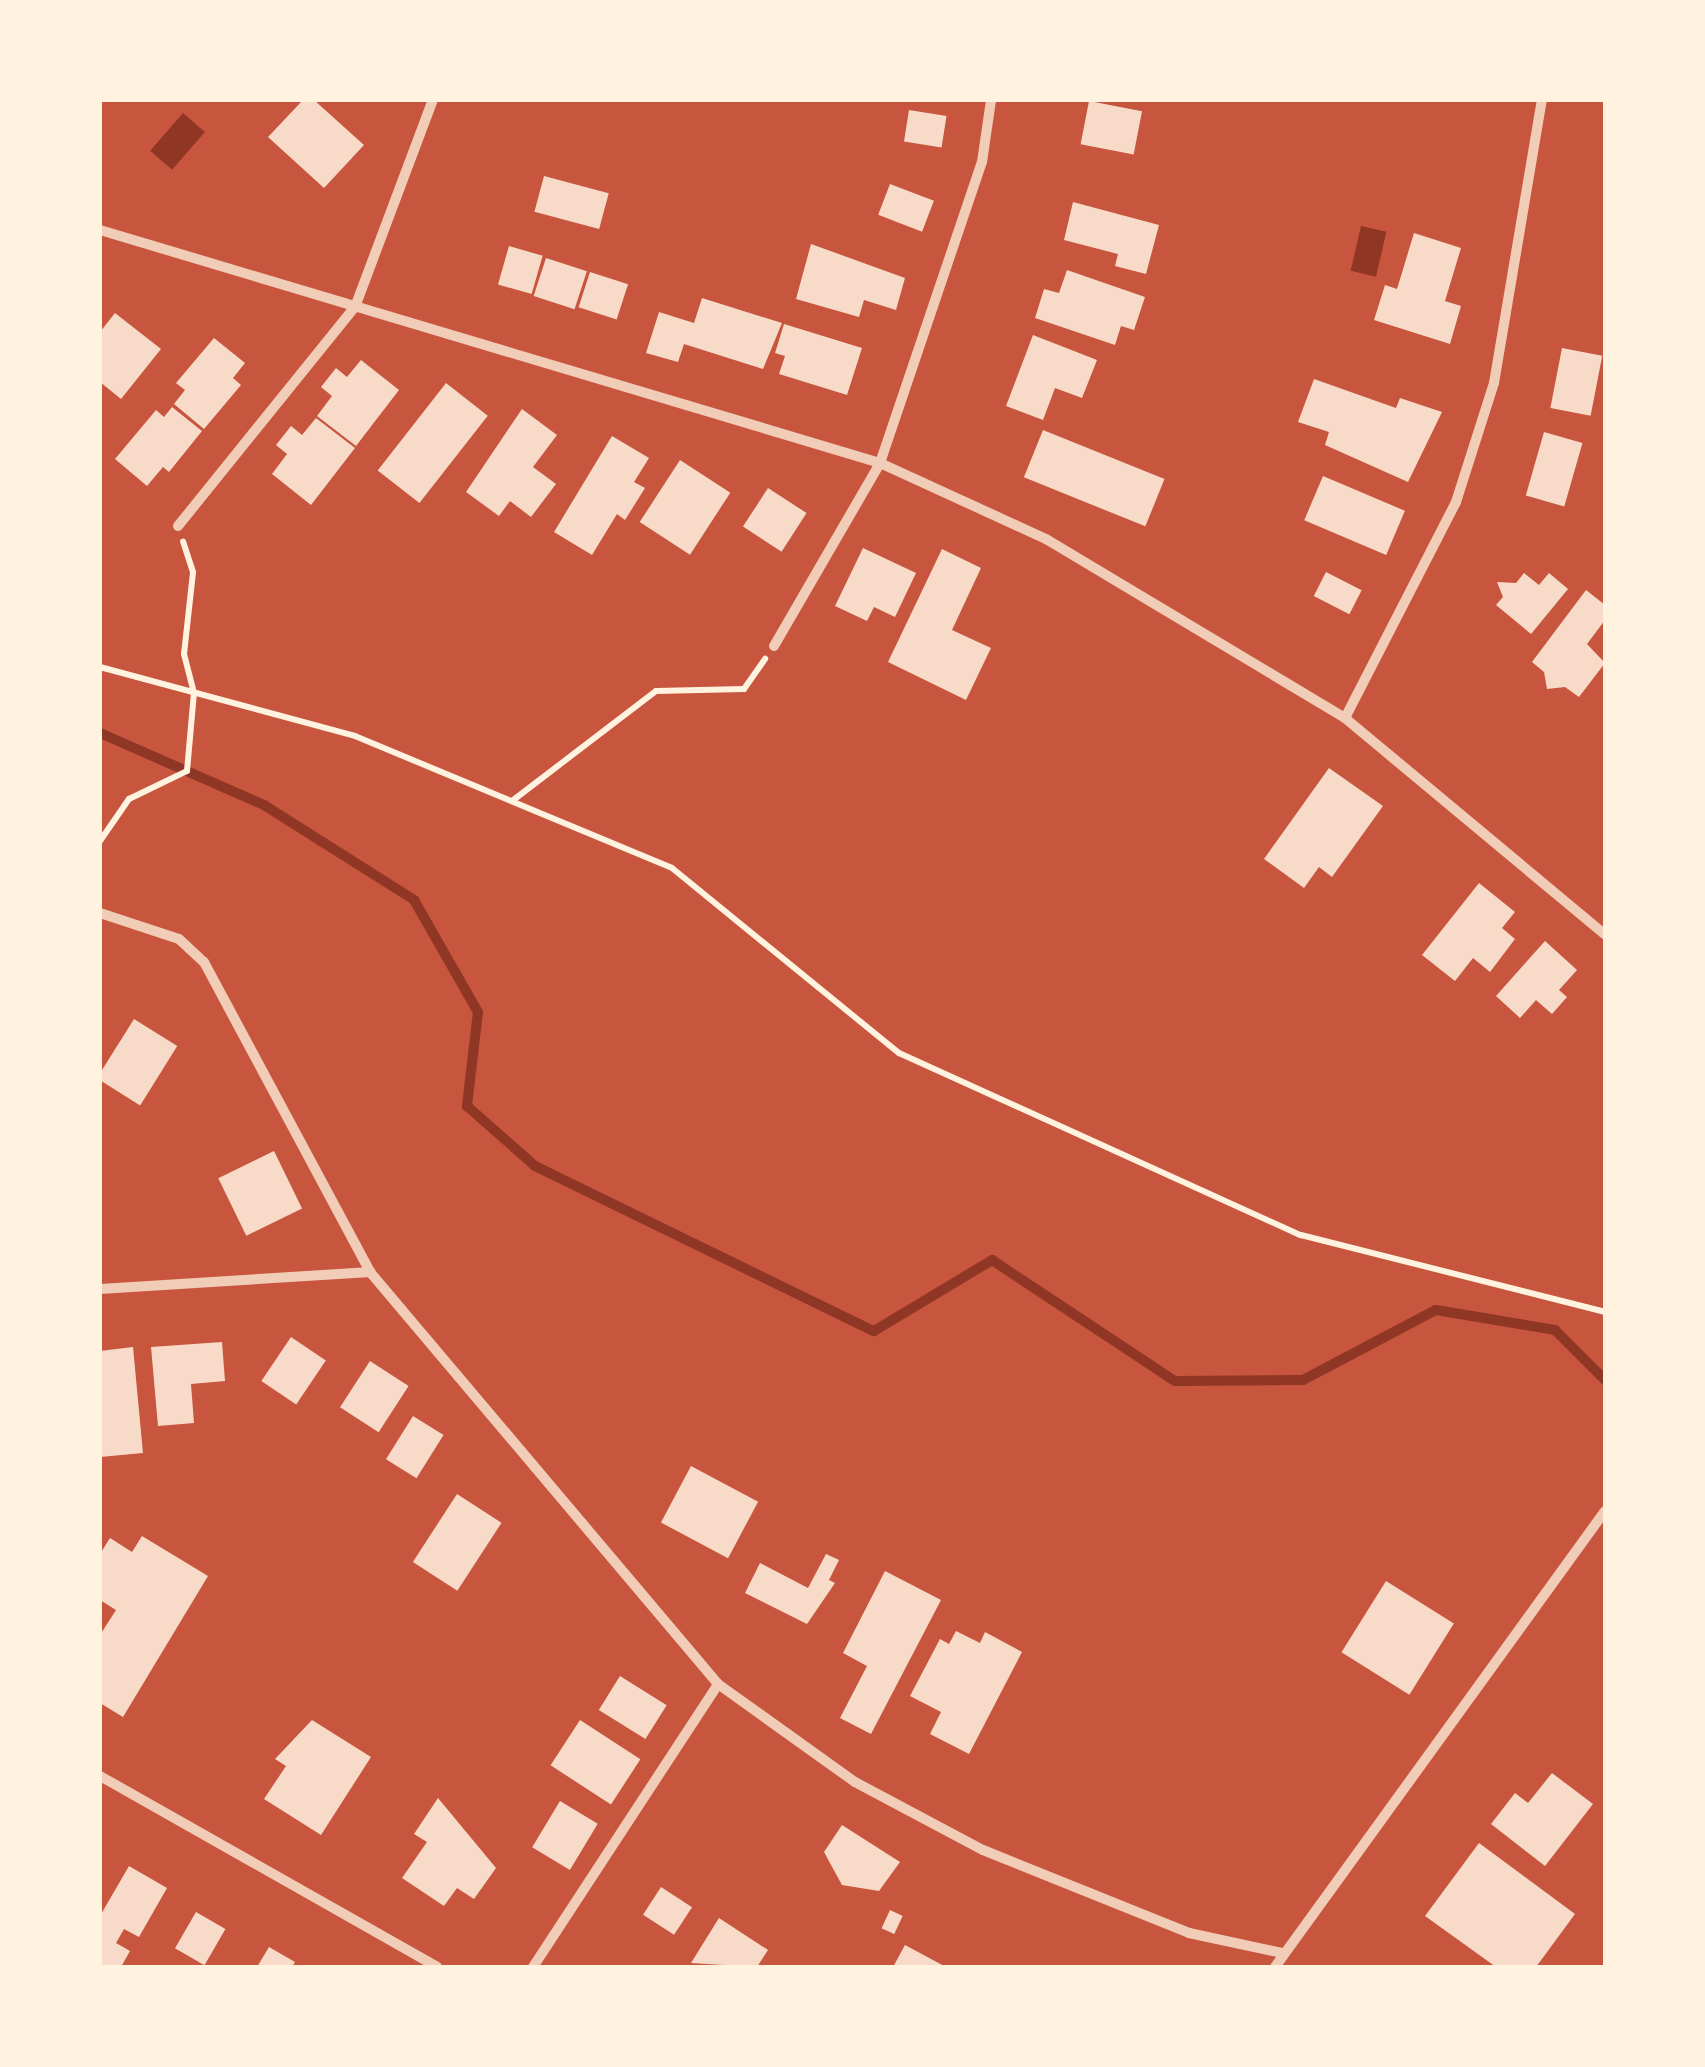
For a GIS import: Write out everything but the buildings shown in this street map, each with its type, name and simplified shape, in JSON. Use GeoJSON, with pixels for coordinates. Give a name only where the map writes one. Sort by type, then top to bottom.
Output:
{"type":"FeatureCollection","features":[{"type":"Feature","properties":{"kind":"street"},"geometry":{"type":"LineString","coordinates":[[178,526],[355,308],[433,100]]}},
{"type":"Feature","properties":{"kind":"street"},"geometry":{"type":"LineString","coordinates":[[774,646],[880,462],[976,180],[991,100]]}},
{"type":"Feature","properties":{"kind":"street"},"geometry":{"type":"LineString","coordinates":[[1345,718],[1456,502],[1494,383],[1542,100]]}},
{"type":"Feature","properties":{"kind":"street"},"geometry":{"type":"LineString","coordinates":[[100,230],[880,462],[1046,538],[1345,718],[1605,936]]}},
{"type":"Feature","properties":{"kind":"street"},"geometry":{"type":"LineString","coordinates":[[100,913],[178,939],[204,962],[370,1272],[718,1684],[856,1782],[983,1850],[1189,1933],[1282,1953]]}},
{"type":"Feature","properties":{"kind":"street"},"geometry":{"type":"LineString","coordinates":[[100,1290],[370,1272]]}},
{"type":"Feature","properties":{"kind":"street"},"geometry":{"type":"LineString","coordinates":[[1275,1967],[1605,1510]]}},
{"type":"Feature","properties":{"kind":"street"},"geometry":{"type":"LineString","coordinates":[[533,1967],[718,1684]]}},
{"type":"Feature","properties":{"kind":"street"},"geometry":{"type":"LineString","coordinates":[[100,1776],[437,1967]]}},
{"type":"Feature","properties":{"kind":"path"},"geometry":{"type":"LineString","coordinates":[[100,841],[130,799],[186,771],[194,692],[184,654],[194,572],[178,526]]}},
{"type":"Feature","properties":{"kind":"path"},"geometry":{"type":"LineString","coordinates":[[512,801],[656,691],[744,689],[774,646]]}},
{"type":"Feature","properties":{"kind":"path"},"geometry":{"type":"LineString","coordinates":[[100,668],[355,736],[672,868],[899,1054],[1301,1235],[1605,1312]]}},
{"type":"Feature","properties":{"kind":"shaded area"},"geometry":{"type":"Polygon","coordinates":[[[183,113],[205,132],[172,170],[150,151],[183,113]]]}},
{"type":"Feature","properties":{"kind":"shaded area"},"geometry":{"type":"Polygon","coordinates":[[[1361,226],[1386,232],[1376,277],[1351,271],[1361,226]]]}},
{"type":"Feature","properties":{"kind":"waterway"},"geometry":{"type":"LineString","coordinates":[[100,733],[264,805],[414,900],[478,1012],[467,1106],[535,1166],[874,1331],[992,1260],[1175,1381],[1303,1380],[1436,1310],[1555,1330],[1605,1380]]}}]}
